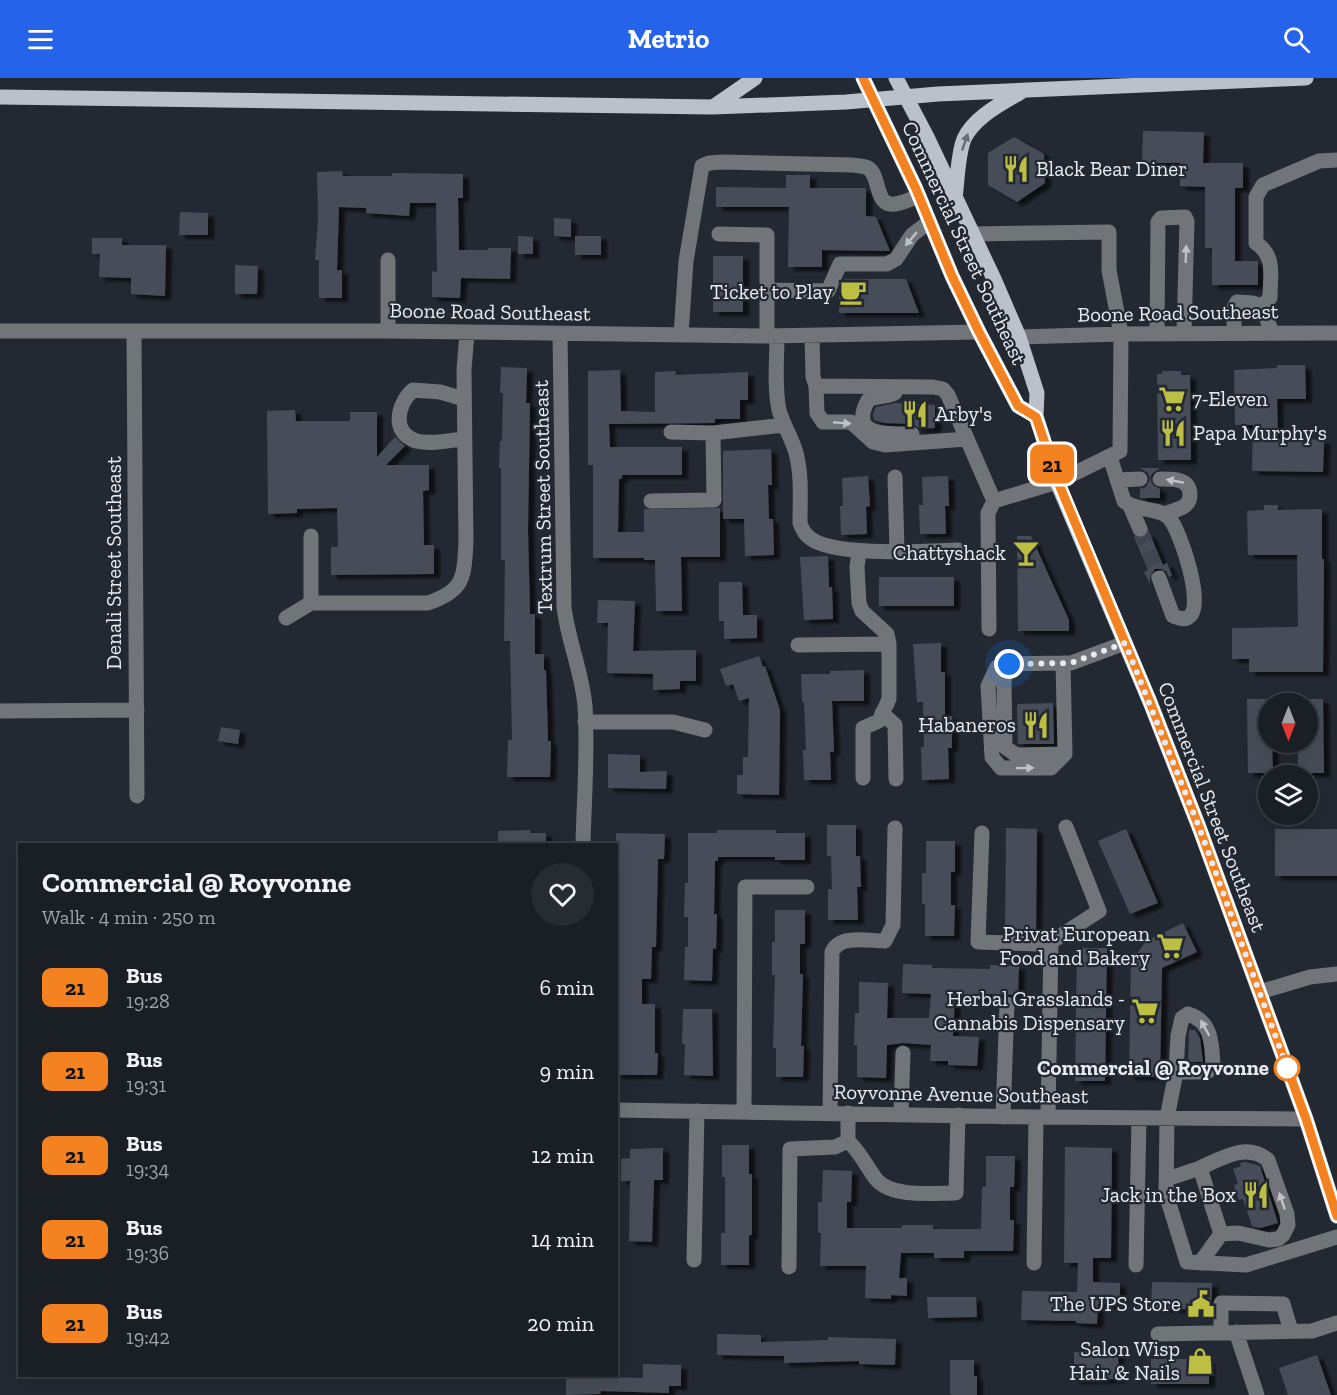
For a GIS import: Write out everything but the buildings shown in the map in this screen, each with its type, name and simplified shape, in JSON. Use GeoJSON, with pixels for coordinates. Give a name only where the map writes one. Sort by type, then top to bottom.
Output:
{"type":"FeatureCollection","features":[{"type":"Feature","properties":{"kind":"main road"},"geometry":{"type":"LineString","coordinates":[[713,107],[755,78]]}},
{"type":"Feature","properties":{"kind":"main road","name":"Commercial Street Southeast"},"geometry":{"type":"LineString","coordinates":[[863,78],[919,196],[952,276],[979,332],[1018,406],[1036,417]]}},
{"type":"Feature","properties":{"kind":"main road","name":"Commercial Street Southeast"},"geometry":{"type":"LineString","coordinates":[[896,78],[1019,337],[1037,393],[1036,417],[1058,482],[1199,827],[1306,1119],[1337,1216]]}},
{"type":"Feature","properties":{"kind":"main road"},"geometry":{"type":"LineString","coordinates":[[0,97],[713,107],[1306,78]]}},
{"type":"Feature","properties":{"kind":"main road"},"geometry":{"type":"LineString","coordinates":[[955,199],[964,140],[972,127],[987,114],[1024,91]]}},
{"type":"Feature","properties":{"kind":"street"},"geometry":{"type":"LineString","coordinates":[[1262,306],[1270,298],[1270,262],[1266,249],[1256,243],[1256,197],[1263,185],[1319,161],[1337,160]]}},
{"type":"Feature","properties":{"kind":"street"},"geometry":{"type":"LineString","coordinates":[[681,335],[686,261],[702,166],[723,162],[853,165],[870,170],[880,196],[888,204],[919,196]]}},
{"type":"Feature","properties":{"kind":"street"},"geometry":{"type":"LineString","coordinates":[[1157,334],[1158,222],[1161,218],[1185,217],[1184,334]]}},
{"type":"Feature","properties":{"kind":"street"},"geometry":{"type":"LineString","coordinates":[[767,290],[828,291],[840,264],[887,264],[896,259],[912,235],[929,222]]}},
{"type":"Feature","properties":{"kind":"street"},"geometry":{"type":"LineString","coordinates":[[972,234],[1109,232],[1109,270],[1121,334],[1120,451],[1058,482],[994,501],[988,513],[989,629]]}},
{"type":"Feature","properties":{"kind":"street"},"geometry":{"type":"LineString","coordinates":[[719,234],[767,235],[767,290],[779,409],[796,451],[800,522],[803,531],[810,539],[820,544],[859,551],[958,550]]}},
{"type":"Feature","properties":{"kind":"street"},"geometry":{"type":"LineString","coordinates":[[388,260],[388,331]]}},
{"type":"Feature","properties":{"kind":"street"},"geometry":{"type":"LineString","coordinates":[[1157,297],[1184,297]]}},
{"type":"Feature","properties":{"kind":"street"},"geometry":{"type":"LineString","coordinates":[[1234,333],[1236,302],[1262,306]]}},
{"type":"Feature","properties":{"kind":"street"},"geometry":{"type":"LineString","coordinates":[[1262,306],[1272,333]]}},
{"type":"Feature","properties":{"kind":"street","name":"Boone Road Southeast"},"geometry":{"type":"LineString","coordinates":[[0,331],[388,331],[772,336],[979,332]]}},
{"type":"Feature","properties":{"kind":"street","name":"Denali Street Southeast"},"geometry":{"type":"LineString","coordinates":[[134,331],[137,796]]}},
{"type":"Feature","properties":{"kind":"street"},"geometry":{"type":"LineString","coordinates":[[286,618],[311,603],[428,603],[445,597],[461,582],[465,569],[464,370],[467,333]]}},
{"type":"Feature","properties":{"kind":"street","name":"Boone Road Southeast"},"geometry":{"type":"LineString","coordinates":[[1019,337],[1337,333]]}},
{"type":"Feature","properties":{"kind":"street","name":"Textrum Street Southeast"},"geometry":{"type":"LineString","coordinates":[[560,334],[564,607],[581,681],[585,722],[583,843]]}},
{"type":"Feature","properties":{"kind":"street"},"geometry":{"type":"LineString","coordinates":[[812,336],[817,412],[823,422],[851,422],[873,442],[885,445],[967,439]]}},
{"type":"Feature","properties":{"kind":"street"},"geometry":{"type":"LineString","coordinates":[[816,386],[943,389],[948,395],[994,501]]}},
{"type":"Feature","properties":{"kind":"street"},"geometry":{"type":"LineString","coordinates":[[906,387],[890,396],[872,397],[868,400],[864,413],[865,426],[877,433],[926,434],[944,441]]}},
{"type":"Feature","properties":{"kind":"street"},"geometry":{"type":"LineString","coordinates":[[464,399],[440,392],[413,390],[400,406],[399,418],[403,430],[414,440],[429,442],[464,439]]}},
{"type":"Feature","properties":{"kind":"street"},"geometry":{"type":"LineString","coordinates":[[671,432],[713,432],[784,425]]}},
{"type":"Feature","properties":{"kind":"street"},"geometry":{"type":"LineString","coordinates":[[651,501],[714,500],[713,432]]}},
{"type":"Feature","properties":{"kind":"street"},"geometry":{"type":"LineString","coordinates":[[1110,457],[1124,501],[1130,506],[1140,529]]}},
{"type":"Feature","properties":{"kind":"street"},"geometry":{"type":"LineString","coordinates":[[895,477],[897,551]]}},
{"type":"Feature","properties":{"kind":"street"},"geometry":{"type":"LineString","coordinates":[[1117,480],[1140,479]]}},
{"type":"Feature","properties":{"kind":"street"},"geometry":{"type":"LineString","coordinates":[[1160,479],[1182,480],[1188,485],[1190,493],[1186,506],[1165,514]]}},
{"type":"Feature","properties":{"kind":"street"},"geometry":{"type":"LineString","coordinates":[[1130,506],[1165,514],[1171,520],[1181,542],[1192,579],[1194,609],[1189,617],[1182,619],[1173,616],[1160,578]]}},
{"type":"Feature","properties":{"kind":"street"},"geometry":{"type":"LineString","coordinates":[[310,536],[311,603]]}},
{"type":"Feature","properties":{"kind":"street"},"geometry":{"type":"LineString","coordinates":[[859,551],[857,567],[859,603],[862,611],[887,634],[890,691],[889,699],[879,721],[862,728],[863,778]]}},
{"type":"Feature","properties":{"kind":"street"},"geometry":{"type":"LineString","coordinates":[[1063,663],[1065,754],[1052,768],[1001,768],[992,757],[988,686],[997,667],[1009,664],[1063,663],[1071,663],[1125,643]]}},
{"type":"Feature","properties":{"kind":"street"},"geometry":{"type":"LineString","coordinates":[[798,645],[889,644]]}},
{"type":"Feature","properties":{"kind":"street"},"geometry":{"type":"LineString","coordinates":[[6,711],[137,710]]}},
{"type":"Feature","properties":{"kind":"street"},"geometry":{"type":"LineString","coordinates":[[882,713],[895,725],[896,779]]}},
{"type":"Feature","properties":{"kind":"street"},"geometry":{"type":"LineString","coordinates":[[585,722],[673,722],[705,729]]}},
{"type":"Feature","properties":{"kind":"street"},"geometry":{"type":"LineString","coordinates":[[982,833],[978,942],[1038,944],[1051,942],[1099,911],[1066,827]]}},
{"type":"Feature","properties":{"kind":"street"},"geometry":{"type":"LineString","coordinates":[[830,1113],[832,952],[835,945],[841,941],[885,941],[893,925],[895,828]]}},
{"type":"Feature","properties":{"kind":"street"},"geometry":{"type":"LineString","coordinates":[[744,1112],[745,887],[807,887]]}},
{"type":"Feature","properties":{"kind":"street"},"geometry":{"type":"LineString","coordinates":[[1034,1263],[1051,942]]}},
{"type":"Feature","properties":{"kind":"street"},"geometry":{"type":"LineString","coordinates":[[1260,992],[1310,977],[1337,974]]}},
{"type":"Feature","properties":{"kind":"street"},"geometry":{"type":"LineString","coordinates":[[1003,1117],[1007,1004]]}},
{"type":"Feature","properties":{"kind":"street"},"geometry":{"type":"LineString","coordinates":[[901,1114],[903,1053]]}},
{"type":"Feature","properties":{"kind":"street"},"geometry":{"type":"LineString","coordinates":[[1176,1072],[1167,1118],[1166,1194],[1187,1262],[1246,1265],[1337,1237]]}},
{"type":"Feature","properties":{"kind":"street","name":"Royvonne Avenue Southeast"},"geometry":{"type":"LineString","coordinates":[[618,1110],[1003,1117],[1306,1119]]}},
{"type":"Feature","properties":{"kind":"street"},"geometry":{"type":"LineString","coordinates":[[694,1260],[698,1111]]}},
{"type":"Feature","properties":{"kind":"street"},"geometry":{"type":"LineString","coordinates":[[848,1113],[848,1142]]}},
{"type":"Feature","properties":{"kind":"street"},"geometry":{"type":"LineString","coordinates":[[848,1142],[859,1151],[877,1180],[895,1191],[956,1193],[958,1116]]}},
{"type":"Feature","properties":{"kind":"street"},"geometry":{"type":"LineString","coordinates":[[1136,1265],[1139,1118]]}},
{"type":"Feature","properties":{"kind":"street"},"geometry":{"type":"LineString","coordinates":[[789,1267],[790,1149],[836,1147],[848,1142]]}},
{"type":"Feature","properties":{"kind":"street"},"geometry":{"type":"LineString","coordinates":[[1167,1179],[1242,1151],[1261,1154],[1268,1160],[1287,1214],[1288,1225],[1283,1235],[1278,1239],[1269,1240],[1238,1233],[1221,1234]]}},
{"type":"Feature","properties":{"kind":"street"},"geometry":{"type":"LineString","coordinates":[[1200,1168],[1221,1234]]}},
{"type":"Feature","properties":{"kind":"street"},"geometry":{"type":"LineString","coordinates":[[1200,1263],[1221,1234]]}},
{"type":"Feature","properties":{"kind":"street"},"geometry":{"type":"LineString","coordinates":[[1257,1395],[1228,1333],[1221,1303],[1283,1304],[1291,1331]]}},
{"type":"Feature","properties":{"kind":"street"},"geometry":{"type":"LineString","coordinates":[[1158,1334],[1311,1331],[1337,1323]]}},
{"type":"Feature","properties":{"kind":"tunnel"},"geometry":{"type":"LineString","coordinates":[[1140,529],[1159,578]]}},
{"type":"Feature","properties":{"kind":"bus line","name":"21"},"geometry":{"type":"LineString","coordinates":[[863,78],[916,189],[952,276],[979,332],[1018,406],[1036,417],[1058,482],[1150,702],[1199,827],[1306,1119],[1337,1216]]}},
{"type":"Feature","properties":{"kind":"place","name":"Black Bear Diner"},"geometry":{"type":"Point","coordinates":[1016,169]}},
{"type":"Feature","properties":{"kind":"place","name":"Ticket to Play"},"geometry":{"type":"Point","coordinates":[853,292]}},
{"type":"Feature","properties":{"kind":"place","name":"7-Eleven"},"geometry":{"type":"Point","coordinates":[1172,399]}},
{"type":"Feature","properties":{"kind":"place","name":"Arby's"},"geometry":{"type":"Point","coordinates":[915,414]}},
{"type":"Feature","properties":{"kind":"place","name":"Papa Murphy's"},"geometry":{"type":"Point","coordinates":[1173,433]}},
{"type":"Feature","properties":{"kind":"place","name":"Chattyshack"},"geometry":{"type":"Point","coordinates":[1026,553]}},
{"type":"Feature","properties":{"kind":"place","name":"Habaneros"},"geometry":{"type":"Point","coordinates":[1036,725]}},
{"type":"Feature","properties":{"kind":"place","name":"Privat European Food and Bakery"},"geometry":{"type":"Point","coordinates":[1170,946]}},
{"type":"Feature","properties":{"kind":"place","name":"Herbal Grasslands - Cannabis Dispensary"},"geometry":{"type":"Point","coordinates":[1145,1011]}},
{"type":"Feature","properties":{"kind":"place","name":"Commercial @ Royvonne"},"geometry":{"type":"Point","coordinates":[1287,1068]}},
{"type":"Feature","properties":{"kind":"place","name":"Jack in the Box"},"geometry":{"type":"Point","coordinates":[1256,1195]}},
{"type":"Feature","properties":{"kind":"place","name":"The UPS Store"},"geometry":{"type":"Point","coordinates":[1201,1304]}},
{"type":"Feature","properties":{"kind":"place","name":"Salon Wisp Hair & Nails"},"geometry":{"type":"Point","coordinates":[1200,1361]}},
{"type":"Feature","properties":{"kind":"route"},"geometry":{"type":"LineString","coordinates":[[1009,664],[1071,663],[1125,643],[1199,827],[1289,1073],[1287,1068]]}}]}
